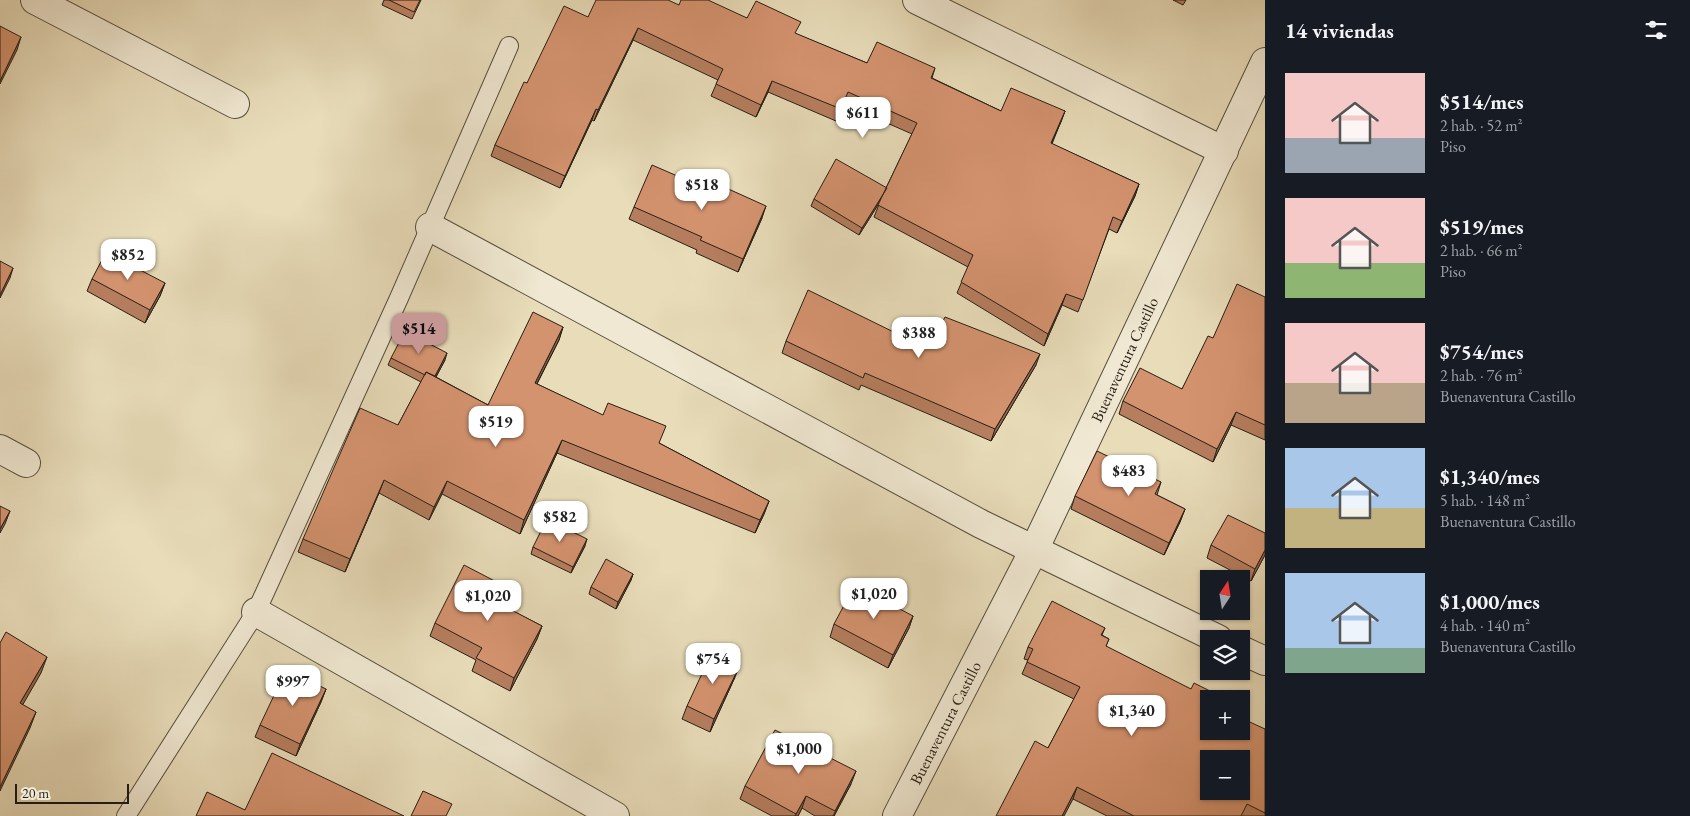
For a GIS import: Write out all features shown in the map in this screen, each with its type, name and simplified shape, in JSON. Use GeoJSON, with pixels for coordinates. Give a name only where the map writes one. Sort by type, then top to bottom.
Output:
{"type":"FeatureCollection","features":[{"type":"Feature","properties":{"kind":"street"},"geometry":{"type":"LineString","coordinates":[[35,0],[235,104]]}},
{"type":"Feature","properties":{"kind":"street"},"geometry":{"type":"LineString","coordinates":[[917,0],[1224,150]]}},
{"type":"Feature","properties":{"kind":"street","name":"Buenaventura Castillo"},"geometry":{"type":"LineString","coordinates":[[897,816],[1034,550],[1265,62]]}},
{"type":"Feature","properties":{"kind":"street"},"geometry":{"type":"LineString","coordinates":[[430,227],[981,524],[1200,630]]}},
{"type":"Feature","properties":{"kind":"street"},"geometry":{"type":"LineString","coordinates":[[0,449],[26,463]]}},
{"type":"Feature","properties":{"kind":"street"},"geometry":{"type":"LineString","coordinates":[[256,612],[615,816]]}},
{"type":"Feature","properties":{"kind":"street"},"geometry":{"type":"LineString","coordinates":[[1250,654],[1265,661]]}},
{"type":"Feature","properties":{"kind":"lane"},"geometry":{"type":"LineString","coordinates":[[126,816],[256,612],[430,227],[509,46]]}},
{"type":"Feature","properties":{"kind":"building"},"geometry":{"type":"Polygon","coordinates":[[[389,0],[420,0],[414,12],[389,0]]]}},
{"type":"Feature","properties":{"kind":"building"},"geometry":{"type":"Polygon","coordinates":[[[596,0],[668,0],[679,5],[681,0],[708,0],[747,18],[756,1],[801,22],[795,33],[867,63],[877,42],[935,68],[931,78],[1001,111],[1011,88],[1065,111],[1051,143],[1139,184],[1122,221],[1113,217],[1083,300],[1066,294],[1048,334],[961,282],[973,255],[878,205],[917,123],[848,92],[841,109],[772,81],[761,105],[716,84],[723,69],[638,28],[598,110],[596,109],[565,176],[495,145],[524,82],[527,83],[564,6],[588,17],[596,0]]]}},
{"type":"Feature","properties":{"kind":"building"},"geometry":{"type":"Polygon","coordinates":[[[0,26],[21,37],[0,81],[0,26]]]}},
{"type":"Feature","properties":{"kind":"building"},"geometry":{"type":"Polygon","coordinates":[[[836,159],[887,188],[862,228],[814,199],[836,159]]]}},
{"type":"Feature","properties":{"kind":"building"},"geometry":{"type":"Polygon","coordinates":[[[652,165],[721,195],[724,187],[766,206],[743,259],[700,240],[702,237],[634,207],[652,165]]]}},
{"type":"Feature","properties":{"kind":"building"},"geometry":{"type":"Polygon","coordinates":[[[106,252],[165,283],[150,310],[92,279],[106,252]]]}},
{"type":"Feature","properties":{"kind":"building"},"geometry":{"type":"Polygon","coordinates":[[[0,261],[13,268],[0,295],[0,261]]]}},
{"type":"Feature","properties":{"kind":"building"},"geometry":{"type":"Polygon","coordinates":[[[1237,284],[1265,297],[1265,425],[1236,412],[1217,449],[1123,401],[1140,368],[1182,389],[1208,336],[1213,338],[1237,284]]]}},
{"type":"Feature","properties":{"kind":"building"},"geometry":{"type":"Polygon","coordinates":[[[808,290],[912,341],[915,333],[933,341],[945,317],[1040,354],[995,429],[865,373],[863,378],[786,341],[808,290]]]}},
{"type":"Feature","properties":{"kind":"building"},"geometry":{"type":"Polygon","coordinates":[[[533,312],[563,327],[535,383],[603,415],[608,403],[666,426],[659,443],[769,501],[760,520],[562,440],[524,520],[447,481],[434,507],[384,480],[350,559],[303,539],[360,408],[398,425],[426,372],[488,405],[533,312]]]}},
{"type":"Feature","properties":{"kind":"building"},"geometry":{"type":"Polygon","coordinates":[[[405,331],[447,353],[435,376],[426,372],[425,375],[391,358],[405,331]]]}},
{"type":"Feature","properties":{"kind":"building"},"geometry":{"type":"Polygon","coordinates":[[[1097,451],[1161,482],[1155,494],[1185,509],[1169,543],[1075,496],[1097,451]]]}},
{"type":"Feature","properties":{"kind":"building"},"geometry":{"type":"Polygon","coordinates":[[[0,506],[10,511],[0,529],[0,506]]]}},
{"type":"Feature","properties":{"kind":"building"},"geometry":{"type":"Polygon","coordinates":[[[1228,515],[1265,533],[1265,550],[1255,569],[1211,545],[1228,515]]]}},
{"type":"Feature","properties":{"kind":"building"},"geometry":{"type":"Polygon","coordinates":[[[547,519],[587,539],[573,567],[533,547],[547,519]]]}},
{"type":"Feature","properties":{"kind":"building"},"geometry":{"type":"Polygon","coordinates":[[[606,559],[633,574],[618,602],[591,587],[606,559]]]}},
{"type":"Feature","properties":{"kind":"building"},"geometry":{"type":"Polygon","coordinates":[[[464,565],[510,589],[502,605],[542,626],[514,678],[476,658],[482,648],[435,623],[464,565]]]}},
{"type":"Feature","properties":{"kind":"building"},"geometry":{"type":"Polygon","coordinates":[[[855,585],[913,616],[893,655],[834,624],[855,585]]]}},
{"type":"Feature","properties":{"kind":"building"},"geometry":{"type":"Polygon","coordinates":[[[1052,601],[1105,628],[1101,635],[1109,639],[1106,646],[1191,689],[1194,683],[1208,690],[1200,690],[1200,740],[1250,740],[1250,722],[1265,729],[1265,813],[1247,804],[1241,816],[1134,816],[1077,787],[1062,816],[996,816],[1035,741],[1048,748],[1080,687],[1027,662],[1033,649],[1028,647],[1052,601]]]}},
{"type":"Feature","properties":{"kind":"building"},"geometry":{"type":"Polygon","coordinates":[[[6,632],[47,657],[20,703],[36,712],[0,787],[0,643],[6,632]]]}},
{"type":"Feature","properties":{"kind":"building"},"geometry":{"type":"Polygon","coordinates":[[[712,652],[740,665],[714,719],[687,706],[712,652]]]}},
{"type":"Feature","properties":{"kind":"building"},"geometry":{"type":"Polygon","coordinates":[[[286,670],[326,689],[300,744],[260,725],[286,670]]]}},
{"type":"Feature","properties":{"kind":"building"},"geometry":{"type":"Polygon","coordinates":[[[775,730],[856,771],[835,811],[806,796],[796,814],[745,786],[775,730]]]}},
{"type":"Feature","properties":{"kind":"building"},"geometry":{"type":"Polygon","coordinates":[[[272,753],[404,816],[196,816],[207,792],[245,810],[272,753]]]}},
{"type":"Feature","properties":{"kind":"building"},"geometry":{"type":"Polygon","coordinates":[[[423,791],[452,804],[446,816],[411,816],[423,791]]]}}]}
